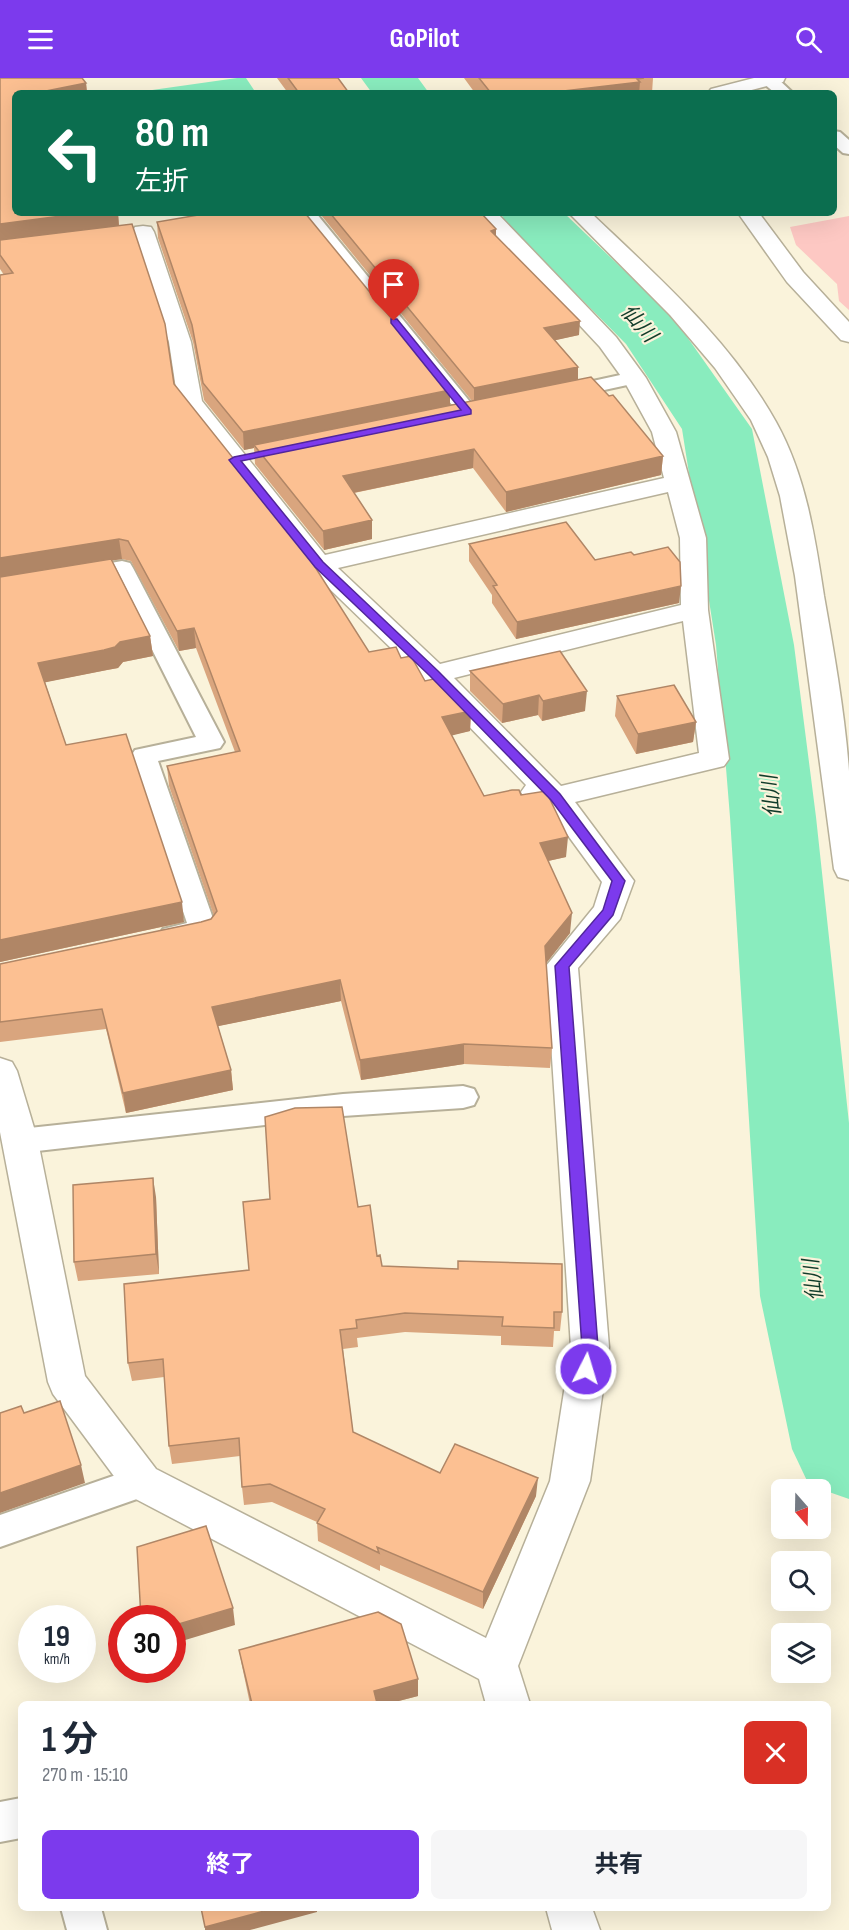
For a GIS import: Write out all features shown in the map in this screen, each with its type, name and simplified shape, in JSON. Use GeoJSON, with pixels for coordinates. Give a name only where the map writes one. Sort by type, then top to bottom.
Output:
{"type":"FeatureCollection","features":[{"type":"Feature","properties":{"kind":"street"},"geometry":{"type":"LineString","coordinates":[[730,90],[773,79]]}},
{"type":"Feature","properties":{"kind":"street"},"geometry":{"type":"LineString","coordinates":[[488,216],[608,342],[634,378],[664,432],[693,538],[695,610],[714,759],[555,797],[527,790],[508,794]]}},
{"type":"Feature","properties":{"kind":"street"},"geometry":{"type":"LineString","coordinates":[[582,216],[699,331],[734,373],[765,422],[782,461],[794,497],[815,620],[843,801],[849,869]]}},
{"type":"Feature","properties":{"kind":"street"},"geometry":{"type":"LineString","coordinates":[[750,216],[769,245],[819,307],[849,335]]}},
{"type":"Feature","properties":{"kind":"street"},"geometry":{"type":"LineString","coordinates":[[0,1071],[20,1141],[67,1382],[141,1482],[502,1685],[570,1480],[590,1347],[562,966],[609,911],[618,881],[555,797],[434,674],[319,564],[246,457],[190,402],[180,342],[143,232]]}},
{"type":"Feature","properties":{"kind":"street"},"geometry":{"type":"LineString","coordinates":[[319,564],[679,482]]}},
{"type":"Feature","properties":{"kind":"street"},"geometry":{"type":"LineString","coordinates":[[434,674],[695,610]]}},
{"type":"Feature","properties":{"kind":"street"},"geometry":{"type":"LineString","coordinates":[[570,1911],[576,1930]]}},
{"type":"Feature","properties":{"kind":"lane"},"geometry":{"type":"LineString","coordinates":[[837,138],[849,148]]}},
{"type":"Feature","properties":{"kind":"lane"},"geometry":{"type":"LineString","coordinates":[[308,216],[468,412]]}},
{"type":"Feature","properties":{"kind":"lane"},"geometry":{"type":"LineString","coordinates":[[545,396],[634,378]]}},
{"type":"Feature","properties":{"kind":"lane"},"geometry":{"type":"LineString","coordinates":[[444,417],[490,407]]}},
{"type":"Feature","properties":{"kind":"lane"},"geometry":{"type":"LineString","coordinates":[[55,579],[122,568],[211,742],[144,756],[203,930],[146,942]]}},
{"type":"Feature","properties":{"kind":"lane"},"geometry":{"type":"LineString","coordinates":[[20,1141],[343,1105],[463,1096]]}},
{"type":"Feature","properties":{"kind":"lane"},"geometry":{"type":"LineString","coordinates":[[0,1531],[141,1482]]}},
{"type":"Feature","properties":{"kind":"lane"},"geometry":{"type":"LineString","coordinates":[[0,1822],[18,1819]]}},
{"type":"Feature","properties":{"kind":"lane"},"geometry":{"type":"LineString","coordinates":[[82,1911],[87,1930]]}},
{"type":"Feature","properties":{"kind":"shaded area"},"geometry":{"type":"Polygon","coordinates":[[[246,78],[254,90],[152,90],[246,78]]]}},
{"type":"Feature","properties":{"kind":"shaded area"},"geometry":{"type":"Polygon","coordinates":[[[849,216],[849,310],[839,301],[837,284],[796,245],[790,227],[849,216]]]}},
{"type":"Feature","properties":{"kind":"building"},"geometry":{"type":"Polygon","coordinates":[[[0,78],[82,78],[86,83],[51,90],[12,90],[12,216],[61,216],[0,224],[0,78]]]}},
{"type":"Feature","properties":{"kind":"building"},"geometry":{"type":"Polygon","coordinates":[[[288,78],[338,78],[347,90],[297,90],[288,78]]]}},
{"type":"Feature","properties":{"kind":"building"},"geometry":{"type":"Polygon","coordinates":[[[479,78],[644,78],[637,79],[640,82],[572,90],[489,90],[479,78]]]}},
{"type":"Feature","properties":{"kind":"building"},"geometry":{"type":"Polygon","coordinates":[[[192,216],[307,216],[450,390],[243,432],[203,383],[192,325],[157,222],[192,216]]]}},
{"type":"Feature","properties":{"kind":"building"},"geometry":{"type":"Polygon","coordinates":[[[332,216],[484,216],[496,229],[491,231],[580,321],[544,328],[578,367],[474,388],[332,216]]]}},
{"type":"Feature","properties":{"kind":"building"},"geometry":{"type":"Polygon","coordinates":[[[132,224],[165,324],[174,384],[296,537],[369,652],[396,647],[401,658],[411,656],[425,681],[438,678],[471,711],[442,717],[484,796],[512,790],[519,790],[521,795],[546,791],[568,837],[540,843],[572,913],[545,946],[552,1048],[464,1044],[360,1060],[340,980],[212,1007],[231,1070],[123,1093],[102,1009],[0,1022],[0,964],[201,922],[211,919],[217,911],[167,766],[240,751],[194,628],[177,631],[128,541],[119,539],[0,558],[0,275],[13,273],[0,255],[0,240],[132,224]]]}},
{"type":"Feature","properties":{"kind":"building"},"geometry":{"type":"Polygon","coordinates":[[[591,377],[609,396],[613,395],[663,456],[506,492],[474,449],[343,476],[372,520],[323,531],[254,445],[591,377]]]}},
{"type":"Feature","properties":{"kind":"building"},"geometry":{"type":"Polygon","coordinates":[[[566,522],[595,560],[631,552],[634,555],[668,547],[680,562],[681,586],[517,622],[493,586],[497,585],[469,544],[566,522]]]}},
{"type":"Feature","properties":{"kind":"building"},"geometry":{"type":"Polygon","coordinates":[[[111,559],[150,636],[120,642],[115,647],[104,650],[38,663],[66,745],[126,734],[182,902],[0,940],[0,577],[111,559]]]}},
{"type":"Feature","properties":{"kind":"building"},"geometry":{"type":"Polygon","coordinates":[[[560,651],[587,691],[543,701],[539,695],[503,704],[470,671],[560,651]]]}},
{"type":"Feature","properties":{"kind":"building"},"geometry":{"type":"Polygon","coordinates":[[[674,685],[696,722],[638,734],[617,696],[674,685]]]}},
{"type":"Feature","properties":{"kind":"building"},"geometry":{"type":"Polygon","coordinates":[[[342,1107],[358,1207],[370,1205],[377,1256],[380,1255],[382,1266],[458,1269],[458,1261],[562,1264],[562,1312],[554,1312],[554,1328],[502,1326],[503,1317],[405,1313],[356,1320],[357,1328],[340,1330],[353,1432],[440,1473],[455,1444],[538,1478],[483,1592],[377,1547],[379,1553],[317,1523],[325,1509],[270,1484],[242,1487],[239,1438],[169,1446],[163,1359],[128,1363],[124,1284],[249,1270],[243,1202],[270,1199],[265,1117],[295,1108],[342,1107]]]}},
{"type":"Feature","properties":{"kind":"building"},"geometry":{"type":"Polygon","coordinates":[[[153,1178],[156,1254],[74,1262],[73,1185],[153,1178]]]}},
{"type":"Feature","properties":{"kind":"building"},"geometry":{"type":"Polygon","coordinates":[[[60,1401],[81,1465],[0,1493],[0,1413],[21,1406],[24,1413],[60,1401]]]}},
{"type":"Feature","properties":{"kind":"building"},"geometry":{"type":"Polygon","coordinates":[[[206,1526],[233,1608],[186,1622],[186,1605],[140,1605],[137,1547],[206,1526]]]}},
{"type":"Feature","properties":{"kind":"building"},"geometry":{"type":"Polygon","coordinates":[[[378,1612],[401,1624],[418,1679],[374,1691],[376,1701],[251,1701],[239,1650],[378,1612]]]}},
{"type":"Feature","properties":{"kind":"building"},"geometry":{"type":"Polygon","coordinates":[[[202,1911],[264,1911],[205,1927],[202,1911]]]}},
{"type":"Feature","properties":{"kind":"waterway","name":"仙川"},"geometry":{"type":"LineString","coordinates":[[388,78],[399,90]]}},
{"type":"Feature","properties":{"kind":"waterway","name":"仙川"},"geometry":{"type":"LineString","coordinates":[[533,216],[650,331],[717,429],[755,645],[773,817],[814,1296],[849,1449]]}},
{"type":"Feature","properties":{"kind":"route"},"geometry":{"type":"LineString","coordinates":[[394,321],[468,412],[234,460],[319,564],[434,674],[555,797],[618,881],[609,911],[562,966],[590,1347],[586,1369]]}}]}
